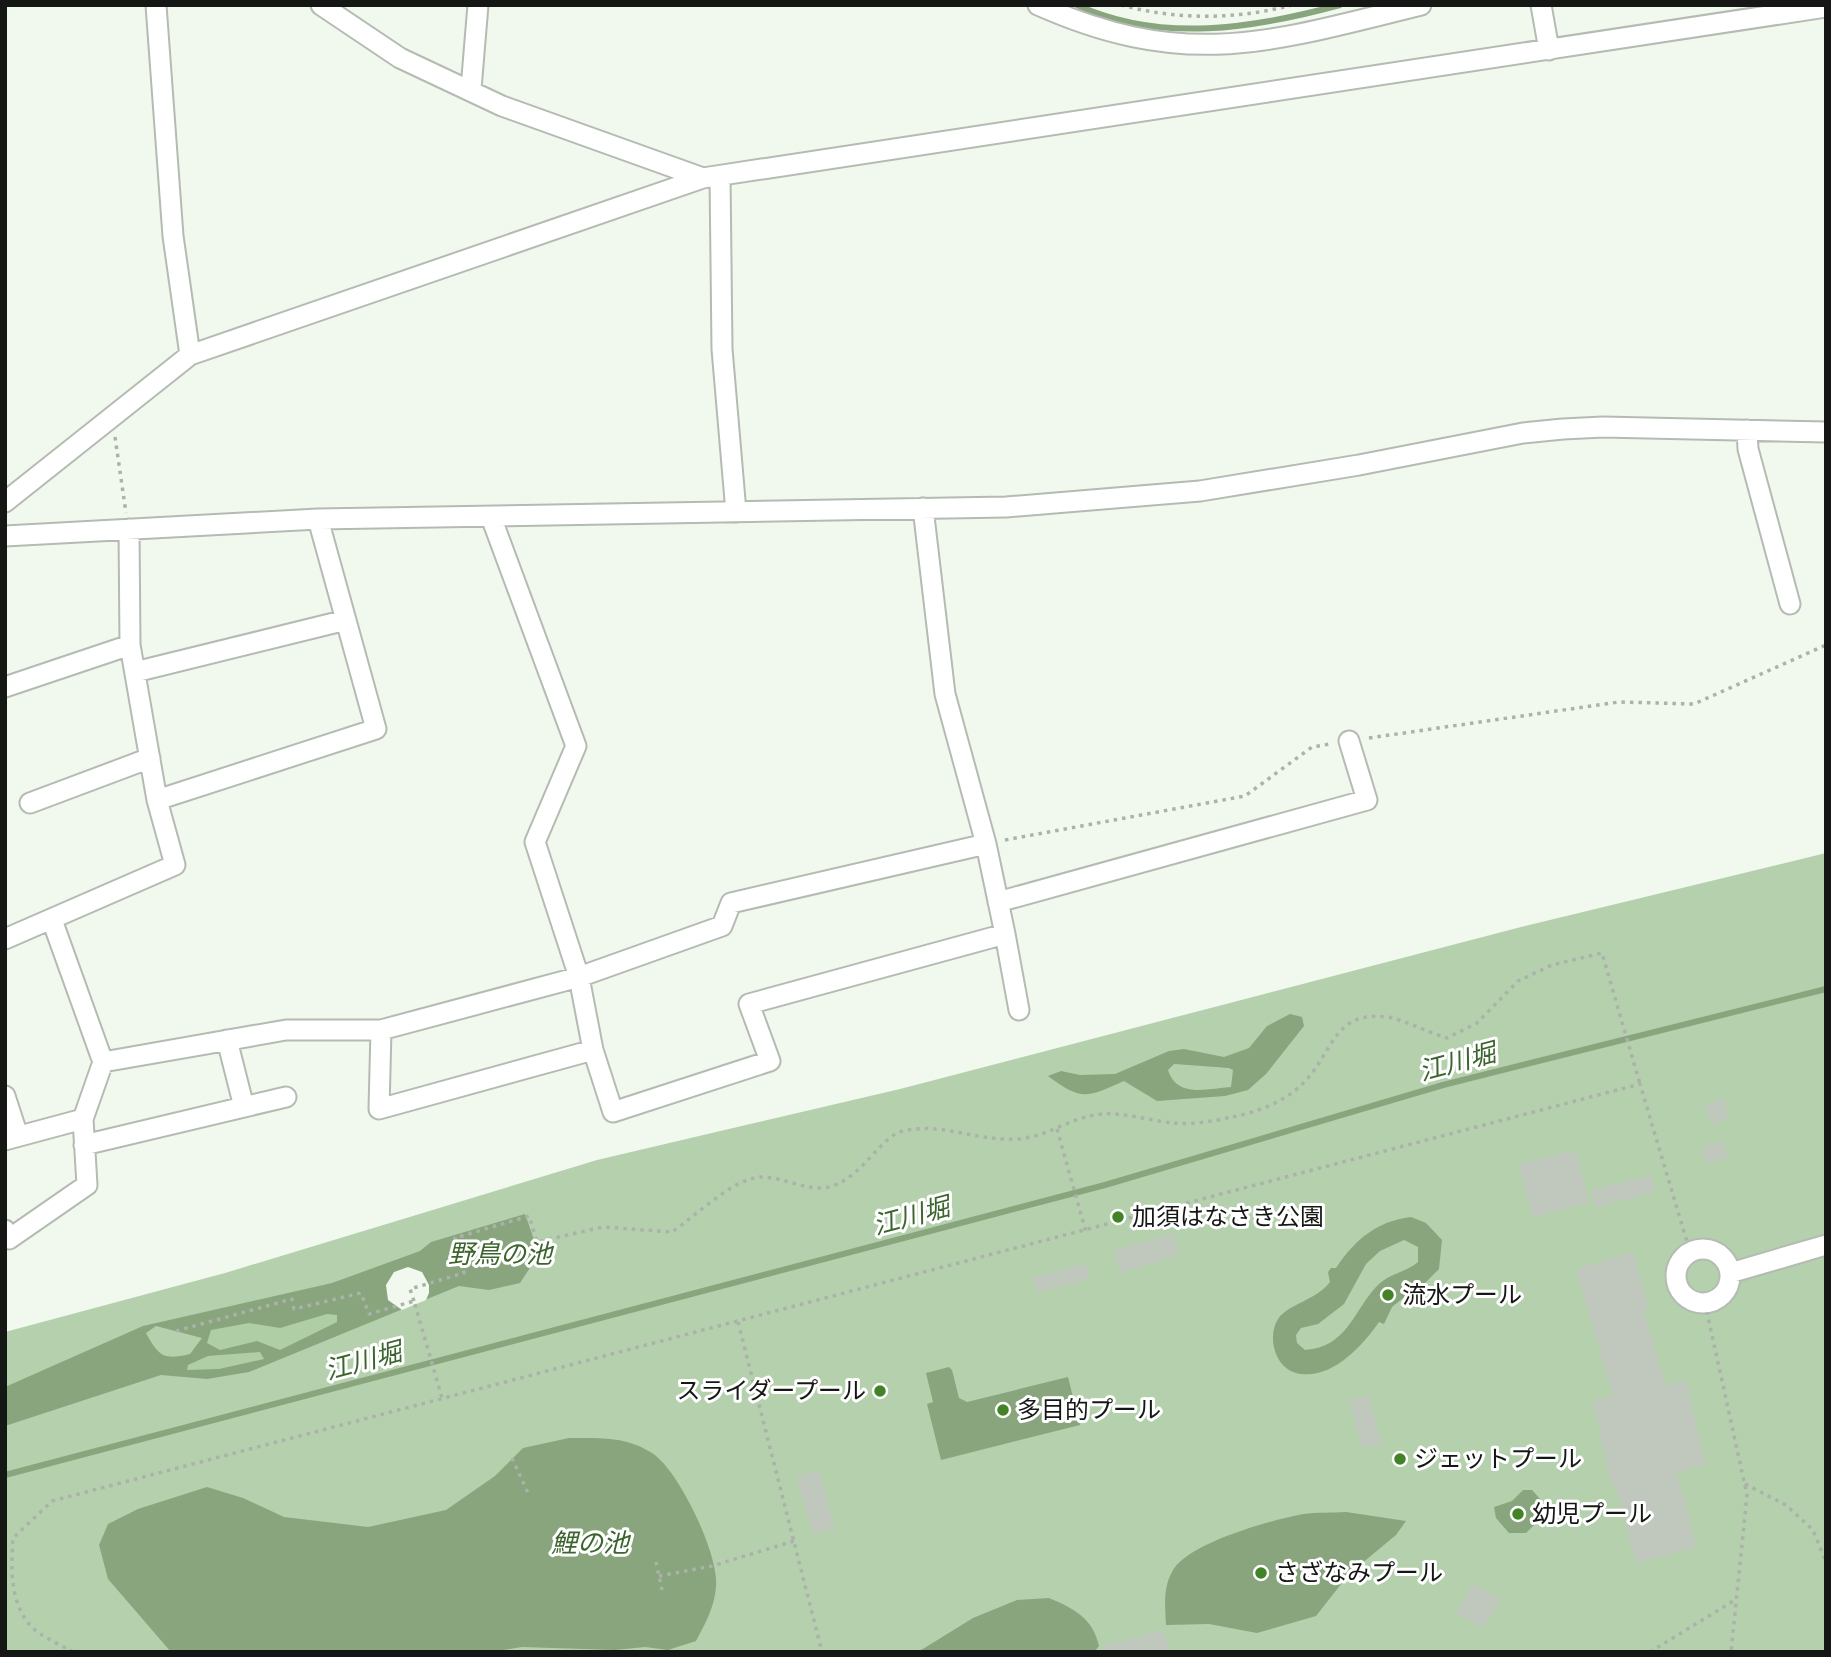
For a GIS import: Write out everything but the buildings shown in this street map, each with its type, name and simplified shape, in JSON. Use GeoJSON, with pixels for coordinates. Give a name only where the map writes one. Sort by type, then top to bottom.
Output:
{"type":"FeatureCollection","features":[{"type":"Feature","properties":{"kind":"street"},"geometry":{"type":"LineString","coordinates":[[156,5],[173,236],[190,355]]}},
{"type":"Feature","properties":{"kind":"street"},"geometry":{"type":"LineString","coordinates":[[321,5],[400,58],[471,89],[502,106],[712,177]]}},
{"type":"Feature","properties":{"kind":"street"},"geometry":{"type":"LineString","coordinates":[[471,89],[478,5]]}},
{"type":"Feature","properties":{"kind":"street"},"geometry":{"type":"LineString","coordinates":[[1038,5],[1096,29],[1157,43],[1197,47],[1286,39],[1421,5]]}},
{"type":"Feature","properties":{"kind":"street"},"geometry":{"type":"LineString","coordinates":[[1541,5],[1549,50]]}},
{"type":"Feature","properties":{"kind":"street"},"geometry":{"type":"LineString","coordinates":[[5,502],[112,420],[190,355],[712,177],[1826,7]]}},
{"type":"Feature","properties":{"kind":"street"},"geometry":{"type":"LineString","coordinates":[[712,177],[722,349],[736,512]]}},
{"type":"Feature","properties":{"kind":"street"},"geometry":{"type":"LineString","coordinates":[[5,536],[318,519],[1006,507],[1200,491],[1359,465],[1522,433],[1603,427],[1826,432]]}},
{"type":"Feature","properties":{"kind":"street"},"geometry":{"type":"LineString","coordinates":[[1747,430],[1748,449],[1790,604]]}},
{"type":"Feature","properties":{"kind":"street"},"geometry":{"type":"LineString","coordinates":[[923,508],[945,694],[986,844],[1019,1010]]}},
{"type":"Feature","properties":{"kind":"street"},"geometry":{"type":"LineString","coordinates":[[491,517],[576,746],[535,842],[579,977],[593,1050],[613,1112],[770,1061],[749,1004],[1005,934]]}},
{"type":"Feature","properties":{"kind":"street"},"geometry":{"type":"LineString","coordinates":[[156,800],[376,729],[318,519]]}},
{"type":"Feature","properties":{"kind":"street"},"geometry":{"type":"LineString","coordinates":[[5,939],[175,865],[156,800],[130,645],[128,529]]}},
{"type":"Feature","properties":{"kind":"street"},"geometry":{"type":"LineString","coordinates":[[135,672],[346,620]]}},
{"type":"Feature","properties":{"kind":"street"},"geometry":{"type":"LineString","coordinates":[[5,687],[130,645]]}},
{"type":"Feature","properties":{"kind":"street"},"geometry":{"type":"LineString","coordinates":[[998,902],[1367,800],[1349,741]]}},
{"type":"Feature","properties":{"kind":"street"},"geometry":{"type":"LineString","coordinates":[[30,803],[149,758]]}},
{"type":"Feature","properties":{"kind":"street"},"geometry":{"type":"LineString","coordinates":[[103,1062],[286,1030],[381,1030],[579,977],[722,926],[731,903],[986,844]]}},
{"type":"Feature","properties":{"kind":"street"},"geometry":{"type":"LineString","coordinates":[[7,1237],[87,1185],[83,1119],[103,1062],[52,920]]}},
{"type":"Feature","properties":{"kind":"street"},"geometry":{"type":"LineString","coordinates":[[381,1030],[379,1108],[593,1050]]}},
{"type":"Feature","properties":{"kind":"street"},"geometry":{"type":"LineString","coordinates":[[227,1040],[244,1107]]}},
{"type":"Feature","properties":{"kind":"street"},"geometry":{"type":"LineString","coordinates":[[5,1096],[12,1138],[83,1119]]}},
{"type":"Feature","properties":{"kind":"street"},"geometry":{"type":"LineString","coordinates":[[84,1145],[285,1097]]}},
{"type":"Feature","properties":{"kind":"street"},"geometry":{"type":"LineString","coordinates":[[1730,1273],[1826,1245]]}},
{"type":"Feature","properties":{"kind":"street"},"geometry":{"type":"LineString","coordinates":[[1711,1249],[1720,1254],[1730,1273],[1724,1293],[1705,1303],[1685,1297],[1678,1289],[1676,1268],[1690,1252],[1711,1249]]}},
{"type":"Feature","properties":{"kind":"path"},"geometry":{"type":"LineString","coordinates":[[1121,5],[1191,17],[1240,16],[1292,5]]}},
{"type":"Feature","properties":{"kind":"path"},"geometry":{"type":"LineString","coordinates":[[112,420],[128,529]]}},
{"type":"Feature","properties":{"kind":"path"},"geometry":{"type":"LineString","coordinates":[[986,844],[1245,796],[1312,747],[1619,702],[1694,704],[1826,645]]}},
{"type":"Feature","properties":{"kind":"path"},"geometry":{"type":"LineString","coordinates":[[442,1399],[410,1289],[464,1273],[454,1238],[530,1216],[537,1242],[603,1227],[672,1232],[736,1185],[760,1177],[793,1181],[819,1189],[844,1183],[901,1131],[936,1129],[1013,1140],[1057,1129],[1091,1115],[1114,1115],[1177,1124],[1233,1117],[1276,1102],[1300,1087],[1319,1063],[1335,1034],[1357,1018],[1389,1017],[1447,1038],[1477,1023],[1518,981],[1552,965],[1602,953],[1690,1252]]}},
{"type":"Feature","properties":{"kind":"path"},"geometry":{"type":"LineString","coordinates":[[73,1652],[34,1629],[16,1602],[11,1574],[13,1538],[52,1501],[1086,1232],[1640,1084]]}},
{"type":"Feature","properties":{"kind":"path"},"geometry":{"type":"LineString","coordinates":[[1057,1129],[1086,1232]]}},
{"type":"Feature","properties":{"kind":"path"},"geometry":{"type":"LineString","coordinates":[[176,1331],[292,1299],[294,1309],[361,1293],[369,1314],[414,1303]]}},
{"type":"Feature","properties":{"kind":"path"},"geometry":{"type":"LineString","coordinates":[[1705,1303],[1747,1495],[1731,1652]]}},
{"type":"Feature","properties":{"kind":"path"},"geometry":{"type":"LineString","coordinates":[[738,1322],[822,1652]]}},
{"type":"Feature","properties":{"kind":"path"},"geometry":{"type":"LineString","coordinates":[[512,1458],[528,1493]]}},
{"type":"Feature","properties":{"kind":"path"},"geometry":{"type":"LineString","coordinates":[[1745,1484],[1786,1505],[1813,1530],[1826,1562]]}},
{"type":"Feature","properties":{"kind":"path"},"geometry":{"type":"LineString","coordinates":[[659,1576],[712,1566],[794,1541]]}},
{"type":"Feature","properties":{"kind":"path"},"geometry":{"type":"LineString","coordinates":[[656,1562],[662,1590]]}},
{"type":"Feature","properties":{"kind":"path"},"geometry":{"type":"LineString","coordinates":[[1650,1652],[1737,1600]]}},
{"type":"Feature","properties":{"kind":"shaded area","name":"加須はなさき公園"},"geometry":{"type":"Polygon","coordinates":[[[1826,853],[1826,1652],[5,1652],[5,1332],[225,1273],[597,1160],[900,1089],[1521,927],[1826,853]]]}},
{"type":"Feature","properties":{"kind":"shaded area"},"geometry":{"type":"Polygon","coordinates":[[[327,1314],[337,1315],[338,1321],[280,1350],[257,1341],[220,1350],[207,1343],[211,1330],[249,1323],[280,1328],[327,1314]]]}},
{"type":"Feature","properties":{"kind":"shaded area"},"geometry":{"type":"Polygon","coordinates":[[[260,1352],[265,1359],[219,1369],[187,1370],[188,1365],[208,1356],[260,1352]]]}},
{"type":"Feature","properties":{"kind":"water"},"geometry":{"type":"Polygon","coordinates":[[[1290,1014],[1302,1017],[1304,1026],[1266,1074],[1248,1090],[1225,1096],[1157,1101],[1124,1081],[1101,1091],[1084,1094],[1069,1090],[1048,1076],[1061,1071],[1080,1075],[1115,1074],[1169,1051],[1184,1049],[1224,1057],[1249,1048],[1267,1026],[1290,1014]],[[1174,1064],[1168,1070],[1178,1085],[1202,1090],[1231,1087],[1233,1070],[1174,1064]]]}},
{"type":"Feature","properties":{"kind":"water","name":"野鳥の池"},"geometry":{"type":"Polygon","coordinates":[[[525,1214],[539,1254],[520,1283],[489,1290],[459,1286],[249,1372],[207,1379],[161,1375],[5,1426],[5,1387],[143,1326],[332,1283],[420,1251],[431,1242],[525,1214]],[[327,1314],[280,1328],[249,1323],[211,1330],[207,1343],[220,1350],[257,1341],[280,1350],[337,1322],[337,1315],[327,1314]],[[156,1326],[146,1333],[159,1352],[174,1357],[190,1354],[202,1338],[156,1326]],[[260,1352],[208,1356],[188,1365],[187,1370],[219,1369],[264,1359],[260,1352]]]}},
{"type":"Feature","properties":{"kind":"water","name":"流水プール"},"geometry":{"type":"Polygon","coordinates":[[[1411,1217],[1426,1223],[1442,1240],[1439,1269],[1423,1285],[1408,1288],[1408,1294],[1392,1307],[1384,1324],[1379,1322],[1356,1350],[1336,1365],[1313,1374],[1292,1372],[1285,1367],[1273,1344],[1278,1319],[1324,1288],[1330,1282],[1328,1272],[1331,1268],[1336,1268],[1358,1241],[1377,1228],[1411,1217]],[[1404,1240],[1380,1251],[1366,1264],[1344,1304],[1318,1324],[1301,1328],[1296,1335],[1297,1343],[1305,1350],[1331,1342],[1340,1335],[1376,1287],[1418,1262],[1418,1247],[1404,1240]]]}},
{"type":"Feature","properties":{"kind":"water","name":"多目的プール"},"geometry":{"type":"Polygon","coordinates":[[[949,1367],[959,1398],[967,1402],[1068,1377],[1080,1425],[941,1460],[927,1404],[933,1402],[926,1373],[949,1367]]]}},
{"type":"Feature","properties":{"kind":"water","name":"鯉の池"},"geometry":{"type":"Polygon","coordinates":[[[569,1438],[612,1439],[642,1447],[663,1462],[685,1494],[704,1535],[715,1572],[714,1601],[696,1641],[668,1650],[645,1647],[615,1650],[522,1647],[490,1652],[171,1652],[108,1579],[99,1545],[108,1524],[138,1509],[207,1487],[243,1498],[284,1517],[368,1527],[446,1510],[495,1476],[523,1448],[569,1438]]]}},
{"type":"Feature","properties":{"kind":"water","name":"幼児プール"},"geometry":{"type":"Polygon","coordinates":[[[1523,1490],[1532,1490],[1541,1500],[1540,1519],[1526,1533],[1509,1533],[1496,1518],[1494,1507],[1512,1501],[1523,1490]]]}},
{"type":"Feature","properties":{"kind":"water","name":"さざなみプール"},"geometry":{"type":"Polygon","coordinates":[[[1346,1512],[1406,1521],[1396,1535],[1349,1574],[1316,1616],[1257,1633],[1209,1624],[1166,1625],[1165,1598],[1169,1578],[1180,1561],[1194,1552],[1231,1534],[1271,1522],[1303,1514],[1346,1512]]]}},
{"type":"Feature","properties":{"kind":"water"},"geometry":{"type":"Polygon","coordinates":[[[1049,1598],[1074,1610],[1087,1621],[1099,1646],[1094,1652],[918,1652],[973,1618],[1017,1600],[1049,1598]]]}},
{"type":"Feature","properties":{"kind":"pier"},"geometry":{"type":"Polygon","coordinates":[[[408,1267],[422,1272],[429,1285],[429,1293],[426,1300],[402,1310],[388,1300],[386,1285],[394,1272],[408,1267]]]}},
{"type":"Feature","properties":{"kind":"waterway"},"geometry":{"type":"LineString","coordinates":[[1077,5],[1142,25],[1175,28],[1242,25],[1340,5]]}},
{"type":"Feature","properties":{"kind":"waterway","name":"江川堀"},"geometry":{"type":"LineString","coordinates":[[5,1475],[1105,1185],[1443,1085],[1826,989]]}},
{"type":"Feature","properties":{"kind":"place","name":"加須はなさき公園"},"geometry":{"type":"Point","coordinates":[1118,1217]}},
{"type":"Feature","properties":{"kind":"place","name":"流水プール"},"geometry":{"type":"Point","coordinates":[1388,1295]}},
{"type":"Feature","properties":{"kind":"place","name":"スライダープール"},"geometry":{"type":"Point","coordinates":[880,1391]}},
{"type":"Feature","properties":{"kind":"place","name":"多目的プール"},"geometry":{"type":"Point","coordinates":[1003,1410]}},
{"type":"Feature","properties":{"kind":"place","name":"ジェットプール"},"geometry":{"type":"Point","coordinates":[1400,1459]}},
{"type":"Feature","properties":{"kind":"place","name":"幼児プール"},"geometry":{"type":"Point","coordinates":[1518,1514]}},
{"type":"Feature","properties":{"kind":"place","name":"さざなみプール"},"geometry":{"type":"Point","coordinates":[1261,1573]}}]}
